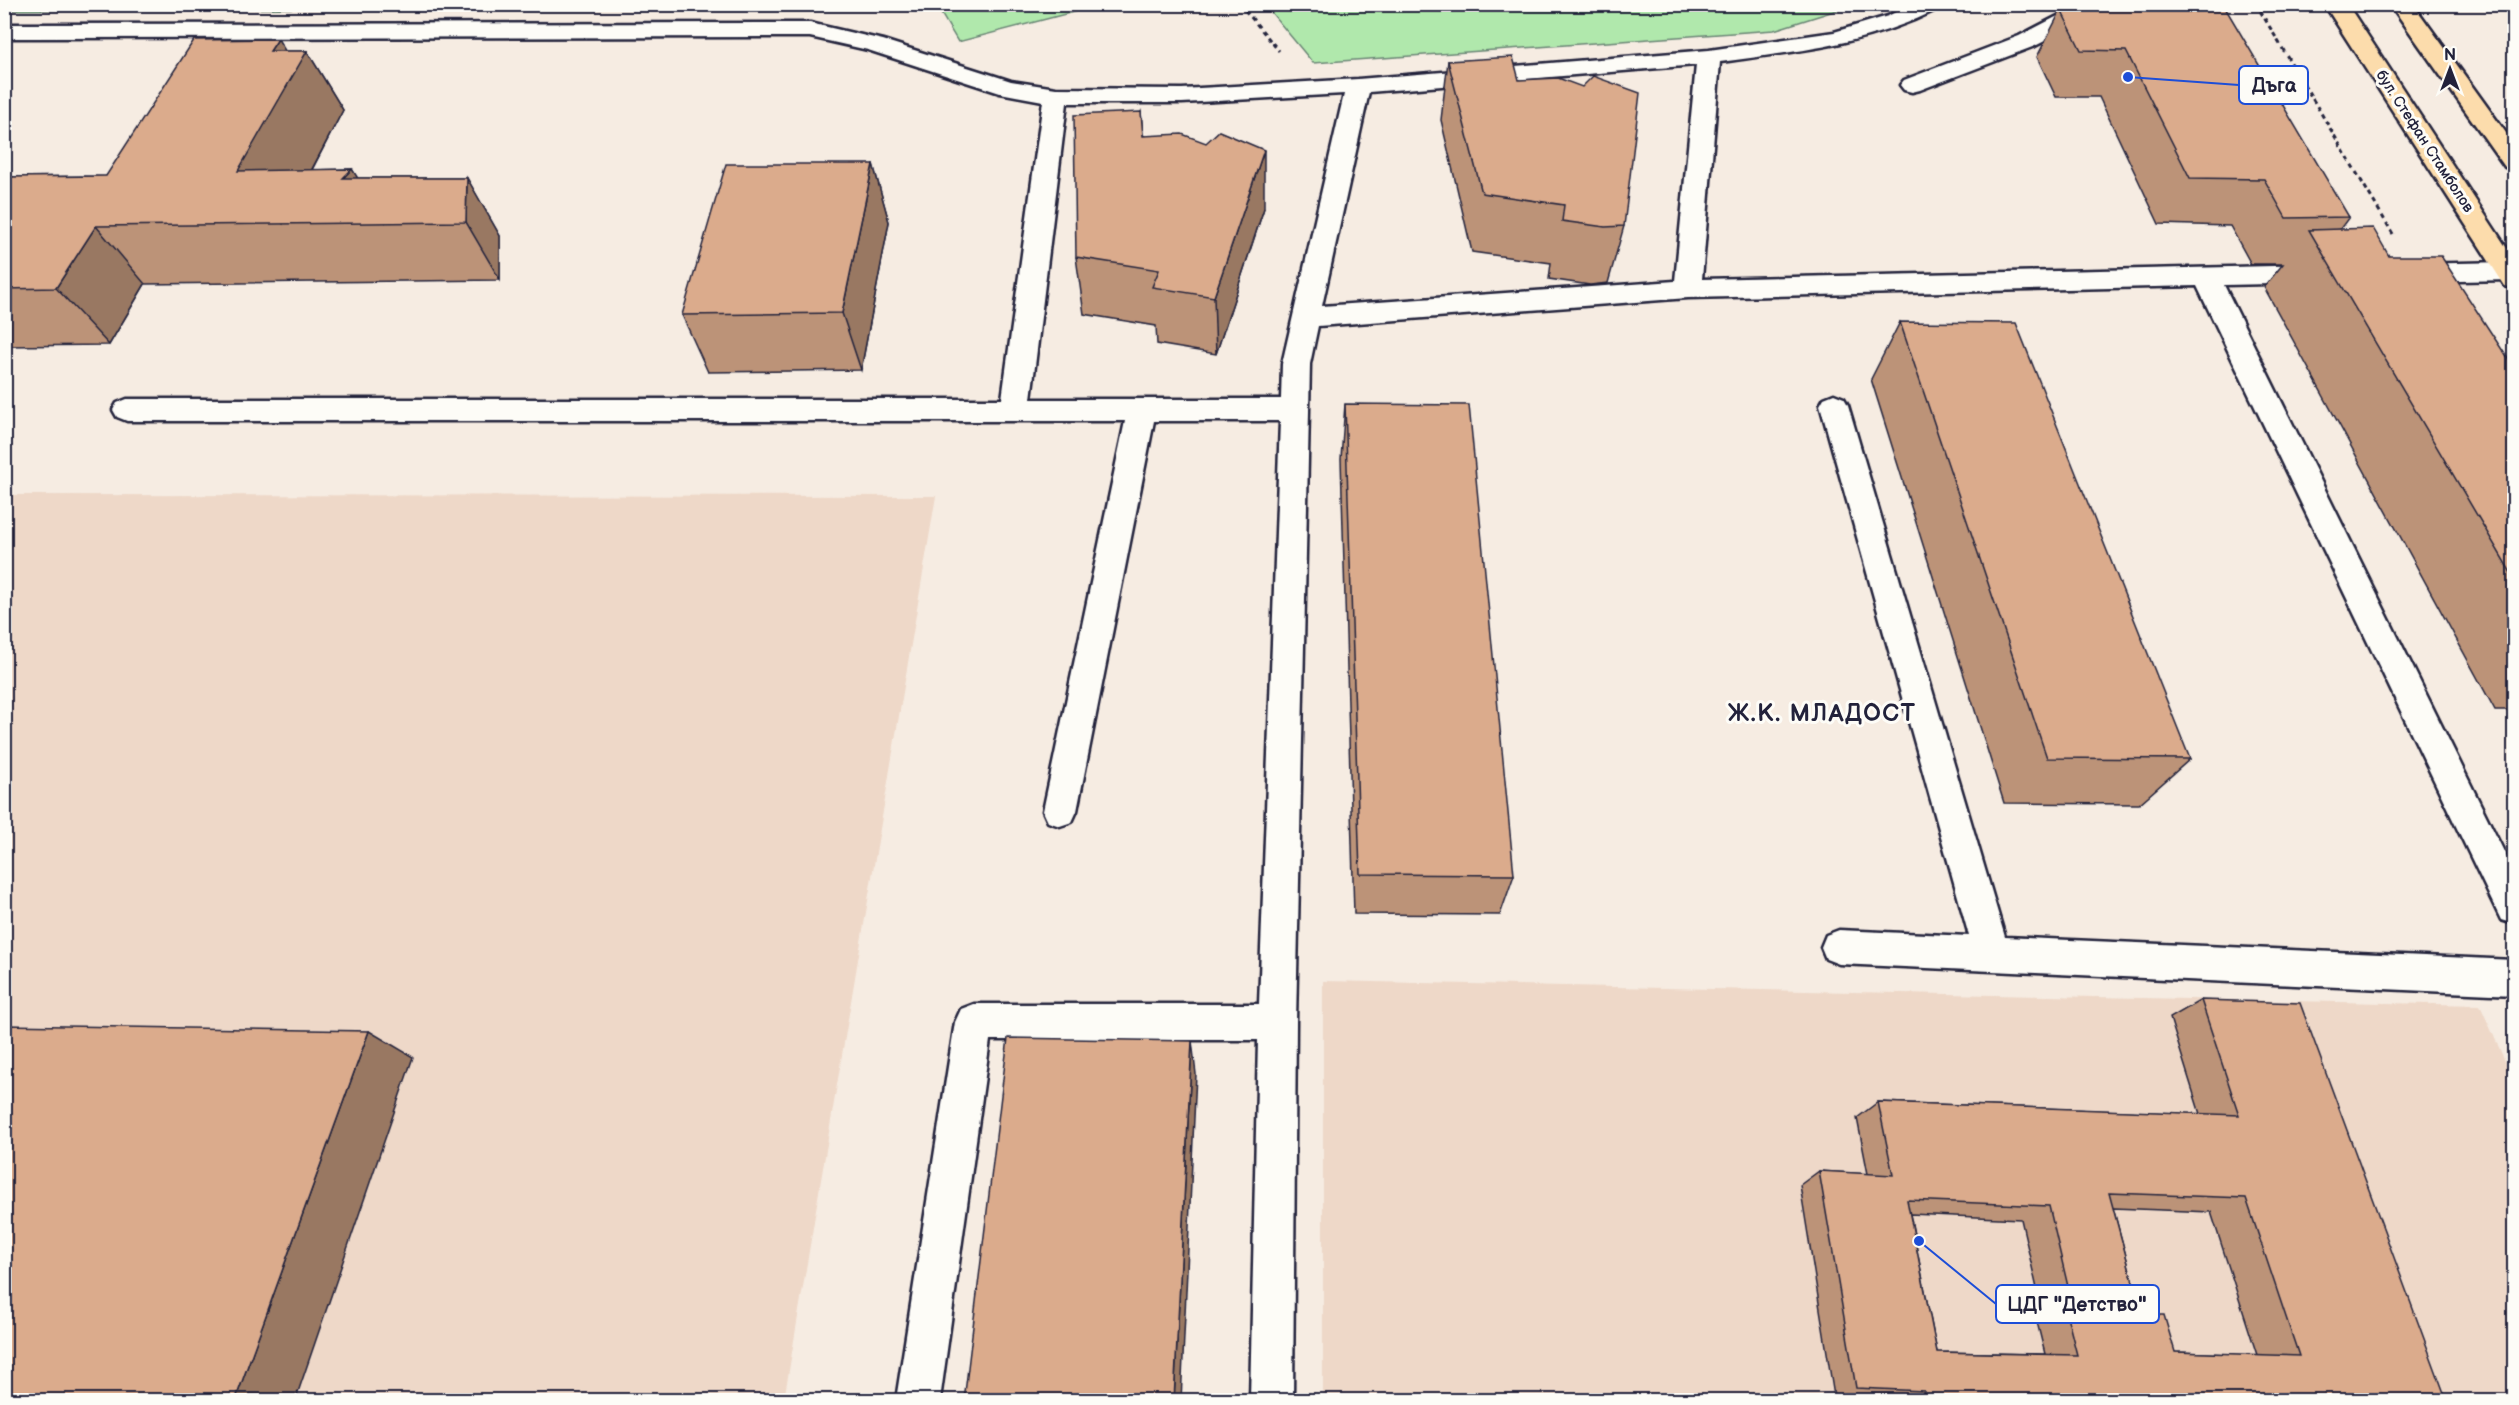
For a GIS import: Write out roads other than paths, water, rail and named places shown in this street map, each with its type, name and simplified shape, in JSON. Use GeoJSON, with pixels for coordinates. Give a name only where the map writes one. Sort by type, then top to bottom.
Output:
{"type":"FeatureCollection","features":[{"type":"Feature","properties":{"kind":"main road","name":"бул. Стефан Стамболов"},"geometry":{"type":"LineString","coordinates":[[2335,4],[2512,275]]}},
{"type":"Feature","properties":{"kind":"main road"},"geometry":{"type":"LineString","coordinates":[[2401,4],[2514,161]]}},
{"type":"Feature","properties":{"kind":"street"},"geometry":{"type":"LineString","coordinates":[[4,31],[810,30],[875,45],[1008,88],[1056,95],[1182,96],[1358,86],[1709,57],[1837,39],[1896,21],[1930,4]]}},
{"type":"Feature","properties":{"kind":"street"},"geometry":{"type":"LineString","coordinates":[[1912,85],[2026,41],[2100,4]]}},
{"type":"Feature","properties":{"kind":"street"},"geometry":{"type":"LineString","coordinates":[[1688,288],[1709,57]]}},
{"type":"Feature","properties":{"kind":"street"},"geometry":{"type":"LineString","coordinates":[[1272,1401],[1277,1022],[1296,364],[1358,86]]}},
{"type":"Feature","properties":{"kind":"street"},"geometry":{"type":"LineString","coordinates":[[1015,410],[1056,95]]}},
{"type":"Feature","properties":{"kind":"street"},"geometry":{"type":"LineString","coordinates":[[2381,273],[2512,275]]}},
{"type":"Feature","properties":{"kind":"street"},"geometry":{"type":"LineString","coordinates":[[1306,317],[1688,288],[2346,274]]}},
{"type":"Feature","properties":{"kind":"street"},"geometry":{"type":"LineString","coordinates":[[2206,276],[2514,908]]}},
{"type":"Feature","properties":{"kind":"street"},"geometry":{"type":"LineString","coordinates":[[1834,405],[1992,954]]}},
{"type":"Feature","properties":{"kind":"street"},"geometry":{"type":"LineString","coordinates":[[128,410],[1294,410]]}},
{"type":"Feature","properties":{"kind":"street"},"geometry":{"type":"LineString","coordinates":[[1060,812],[1142,410]]}},
{"type":"Feature","properties":{"kind":"street"},"geometry":{"type":"LineString","coordinates":[[1839,947],[2514,978]]}},
{"type":"Feature","properties":{"kind":"street"},"geometry":{"type":"LineString","coordinates":[[918,1401],[974,1022],[1277,1022]]}},
{"type":"Feature","properties":{"kind":"place","name":"Дъга"},"geometry":{"type":"Point","coordinates":[2128,77]}},
{"type":"Feature","properties":{"kind":"place","name":"ЦДГ \"Детство\""},"geometry":{"type":"Point","coordinates":[1919,1241]}},
{"type":"Feature","properties":{"kind":"district","name":"Ж.К. МЛАДОСТ"},"geometry":{"type":"Point","coordinates":[1822,713]}}]}
